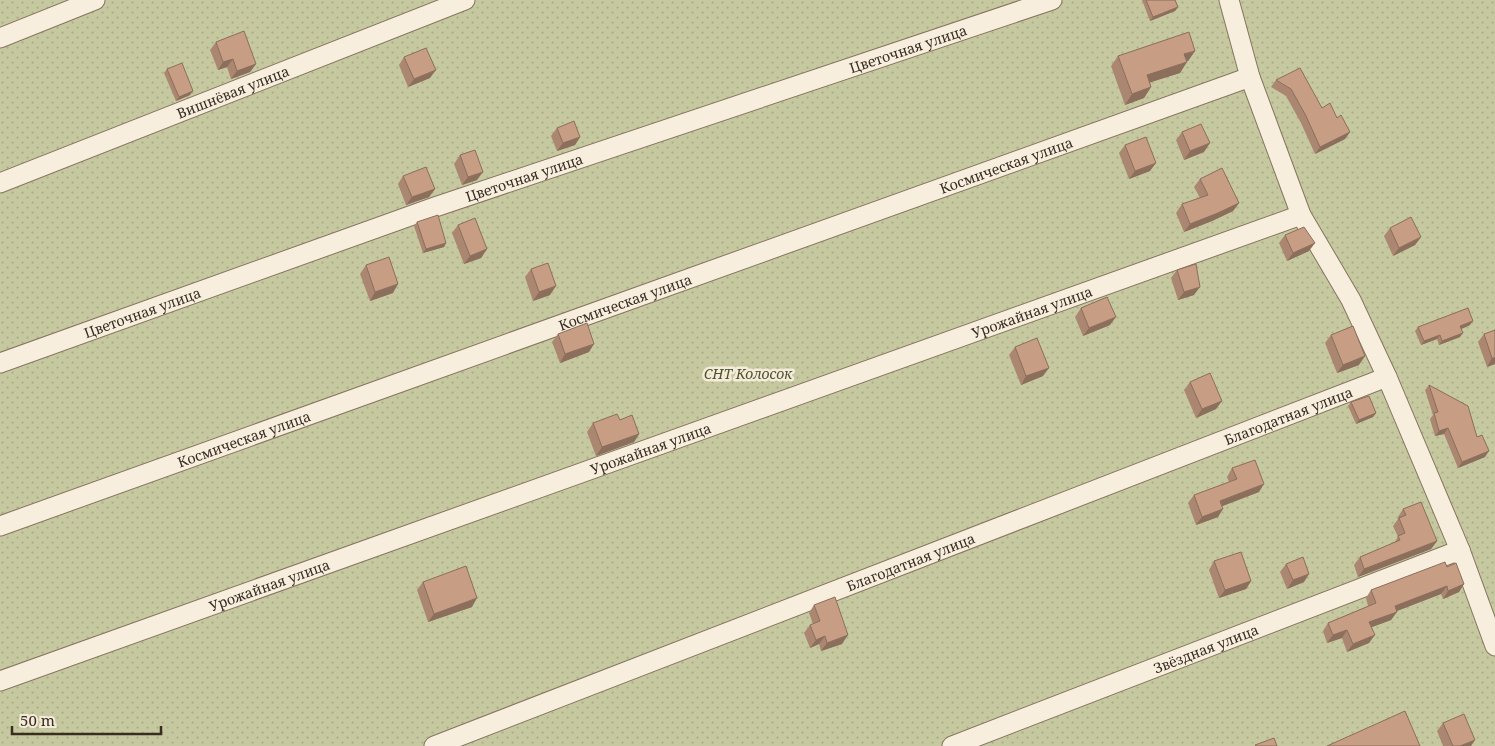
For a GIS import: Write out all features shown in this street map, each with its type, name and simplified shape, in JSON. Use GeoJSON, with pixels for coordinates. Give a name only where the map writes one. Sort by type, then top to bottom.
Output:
{"type":"FeatureCollection","features":[{"type":"Feature","properties":{"kind":"street"},"geometry":{"type":"LineString","coordinates":[[0,38],[95,0]]}},
{"type":"Feature","properties":{"kind":"street","name":"Вишнёвая улица"},"geometry":{"type":"LineString","coordinates":[[0,184],[465,0]]}},
{"type":"Feature","properties":{"kind":"street","name":"Цветочная улица"},"geometry":{"type":"LineString","coordinates":[[0,363],[435,207],[1052,0]]}},
{"type":"Feature","properties":{"kind":"street"},"geometry":{"type":"LineString","coordinates":[[1229,0],[1250,77],[1301,215],[1351,300],[1388,377],[1460,550],[1495,646]]}},
{"type":"Feature","properties":{"kind":"street","name":"Космическая улица"},"geometry":{"type":"LineString","coordinates":[[0,526],[1250,77]]}},
{"type":"Feature","properties":{"kind":"street","name":"Урожайная улица"},"geometry":{"type":"LineString","coordinates":[[0,681],[1301,215]]}},
{"type":"Feature","properties":{"kind":"street","name":"Благодатная улица"},"geometry":{"type":"LineString","coordinates":[[434,746],[1388,377]]}},
{"type":"Feature","properties":{"kind":"street","name":"Звёздная улица"},"geometry":{"type":"LineString","coordinates":[[952,746],[1460,550]]}},
{"type":"Feature","properties":{"kind":"green space","name":"СНТ Колосок"},"geometry":{"type":"Polygon","coordinates":[[[0,0],[1495,0],[1495,746],[0,746],[0,0]]]}},
{"type":"Feature","properties":{"kind":"building"},"geometry":{"type":"Polygon","coordinates":[[[1146,0],[1175,0],[1178,7],[1153,17],[1146,0]]]}},
{"type":"Feature","properties":{"kind":"building"},"geometry":{"type":"Polygon","coordinates":[[[244,31],[256,64],[237,71],[233,59],[223,62],[216,42],[244,31]]]}},
{"type":"Feature","properties":{"kind":"building"},"geometry":{"type":"Polygon","coordinates":[[[1189,32],[1195,51],[1184,54],[1187,62],[1147,75],[1151,87],[1132,94],[1118,56],[1189,32]]]}},
{"type":"Feature","properties":{"kind":"building"},"geometry":{"type":"Polygon","coordinates":[[[426,48],[436,70],[414,79],[404,57],[426,48]]]}},
{"type":"Feature","properties":{"kind":"building"},"geometry":{"type":"Polygon","coordinates":[[[182,63],[193,91],[179,97],[167,69],[182,63]]]}},
{"type":"Feature","properties":{"kind":"building"},"geometry":{"type":"Polygon","coordinates":[[[1300,68],[1322,108],[1330,103],[1337,118],[1341,115],[1350,132],[1320,147],[1291,89],[1276,80],[1300,68]]]}},
{"type":"Feature","properties":{"kind":"building"},"geometry":{"type":"Polygon","coordinates":[[[574,121],[580,137],[563,143],[557,128],[574,121]]]}},
{"type":"Feature","properties":{"kind":"building"},"geometry":{"type":"Polygon","coordinates":[[[1201,124],[1210,143],[1190,151],[1182,132],[1201,124]]]}},
{"type":"Feature","properties":{"kind":"building"},"geometry":{"type":"Polygon","coordinates":[[[1146,137],[1156,163],[1135,171],[1125,145],[1146,137]]]}},
{"type":"Feature","properties":{"kind":"building"},"geometry":{"type":"Polygon","coordinates":[[[475,150],[483,172],[468,177],[460,155],[475,150]]]}},
{"type":"Feature","properties":{"kind":"building"},"geometry":{"type":"Polygon","coordinates":[[[426,167],[435,189],[412,197],[403,176],[426,167]]]}},
{"type":"Feature","properties":{"kind":"building"},"geometry":{"type":"Polygon","coordinates":[[[1222,168],[1239,203],[1190,224],[1182,204],[1208,195],[1200,179],[1222,168]]]}},
{"type":"Feature","properties":{"kind":"building"},"geometry":{"type":"Polygon","coordinates":[[[438,215],[446,243],[426,249],[417,222],[438,215]]]}},
{"type":"Feature","properties":{"kind":"building"},"geometry":{"type":"Polygon","coordinates":[[[1411,217],[1421,237],[1399,248],[1390,228],[1411,217]]]}},
{"type":"Feature","properties":{"kind":"building"},"geometry":{"type":"Polygon","coordinates":[[[475,218],[487,249],[470,256],[458,225],[475,218]]]}},
{"type":"Feature","properties":{"kind":"building"},"geometry":{"type":"Polygon","coordinates":[[[1304,227],[1315,243],[1293,253],[1285,235],[1304,227]]]}},
{"type":"Feature","properties":{"kind":"building"},"geometry":{"type":"Polygon","coordinates":[[[389,257],[398,284],[375,292],[366,265],[389,257]]]}},
{"type":"Feature","properties":{"kind":"building"},"geometry":{"type":"Polygon","coordinates":[[[548,263],[556,286],[539,292],[531,269],[548,263]]]}},
{"type":"Feature","properties":{"kind":"building"},"geometry":{"type":"Polygon","coordinates":[[[1196,264],[1200,287],[1184,292],[1177,270],[1196,264]]]}},
{"type":"Feature","properties":{"kind":"building"},"geometry":{"type":"Polygon","coordinates":[[[1107,297],[1116,317],[1089,328],[1081,308],[1107,297]]]}},
{"type":"Feature","properties":{"kind":"building"},"geometry":{"type":"Polygon","coordinates":[[[1468,308],[1473,321],[1460,326],[1463,333],[1442,341],[1440,335],[1424,341],[1418,327],[1468,308]]]}},
{"type":"Feature","properties":{"kind":"building"},"geometry":{"type":"Polygon","coordinates":[[[587,323],[594,344],[565,354],[558,334],[587,323]]]}},
{"type":"Feature","properties":{"kind":"building"},"geometry":{"type":"Polygon","coordinates":[[[1353,326],[1365,356],[1343,365],[1331,335],[1353,326]]]}},
{"type":"Feature","properties":{"kind":"building"},"geometry":{"type":"Polygon","coordinates":[[[1495,330],[1495,358],[1492,358],[1484,334],[1495,330]]]}},
{"type":"Feature","properties":{"kind":"building"},"geometry":{"type":"Polygon","coordinates":[[[1037,338],[1049,368],[1026,376],[1015,347],[1037,338]]]}},
{"type":"Feature","properties":{"kind":"building"},"geometry":{"type":"Polygon","coordinates":[[[1210,373],[1222,401],[1202,409],[1190,382],[1210,373]]]}},
{"type":"Feature","properties":{"kind":"building"},"geometry":{"type":"Polygon","coordinates":[[[1429,385],[1468,406],[1477,437],[1482,435],[1489,451],[1462,462],[1448,428],[1439,431],[1434,413],[1438,412],[1429,385]]]}},
{"type":"Feature","properties":{"kind":"building"},"geometry":{"type":"Polygon","coordinates":[[[1369,396],[1376,413],[1359,420],[1351,402],[1369,396]]]}},
{"type":"Feature","properties":{"kind":"building"},"geometry":{"type":"Polygon","coordinates":[[[617,414],[620,420],[632,415],[639,434],[602,447],[593,423],[617,414]]]}},
{"type":"Feature","properties":{"kind":"building"},"geometry":{"type":"Polygon","coordinates":[[[1255,460],[1264,484],[1220,501],[1223,509],[1202,517],[1194,495],[1237,479],[1232,468],[1255,460]]]}},
{"type":"Feature","properties":{"kind":"building"},"geometry":{"type":"Polygon","coordinates":[[[1421,502],[1437,541],[1364,569],[1360,557],[1400,540],[1398,536],[1405,533],[1399,518],[1406,515],[1403,509],[1421,502]]]}},
{"type":"Feature","properties":{"kind":"building"},"geometry":{"type":"Polygon","coordinates":[[[1241,552],[1251,581],[1225,590],[1214,561],[1241,552]]]}},
{"type":"Feature","properties":{"kind":"building"},"geometry":{"type":"Polygon","coordinates":[[[1303,557],[1309,574],[1293,580],[1286,564],[1303,557]]]}},
{"type":"Feature","properties":{"kind":"building"},"geometry":{"type":"Polygon","coordinates":[[[1445,562],[1447,567],[1456,563],[1464,584],[1448,591],[1447,586],[1395,606],[1397,612],[1369,622],[1375,635],[1353,644],[1347,630],[1333,635],[1328,623],[1376,603],[1371,590],[1445,562]]]}},
{"type":"Feature","properties":{"kind":"building"},"geometry":{"type":"Polygon","coordinates":[[[466,566],[477,598],[434,614],[423,582],[466,566]]]}},
{"type":"Feature","properties":{"kind":"building"},"geometry":{"type":"Polygon","coordinates":[[[835,597],[848,635],[827,643],[825,636],[816,640],[810,625],[820,621],[814,605],[835,597]]]}},
{"type":"Feature","properties":{"kind":"building"},"geometry":{"type":"Polygon","coordinates":[[[1405,711],[1420,746],[1327,746],[1405,711]]]}},
{"type":"Feature","properties":{"kind":"building"},"geometry":{"type":"Polygon","coordinates":[[[1464,714],[1475,740],[1460,746],[1453,746],[1443,723],[1464,714]]]}},
{"type":"Feature","properties":{"kind":"building"},"geometry":{"type":"Polygon","coordinates":[[[1274,738],[1277,746],[1255,745],[1274,738]]]}}]}
